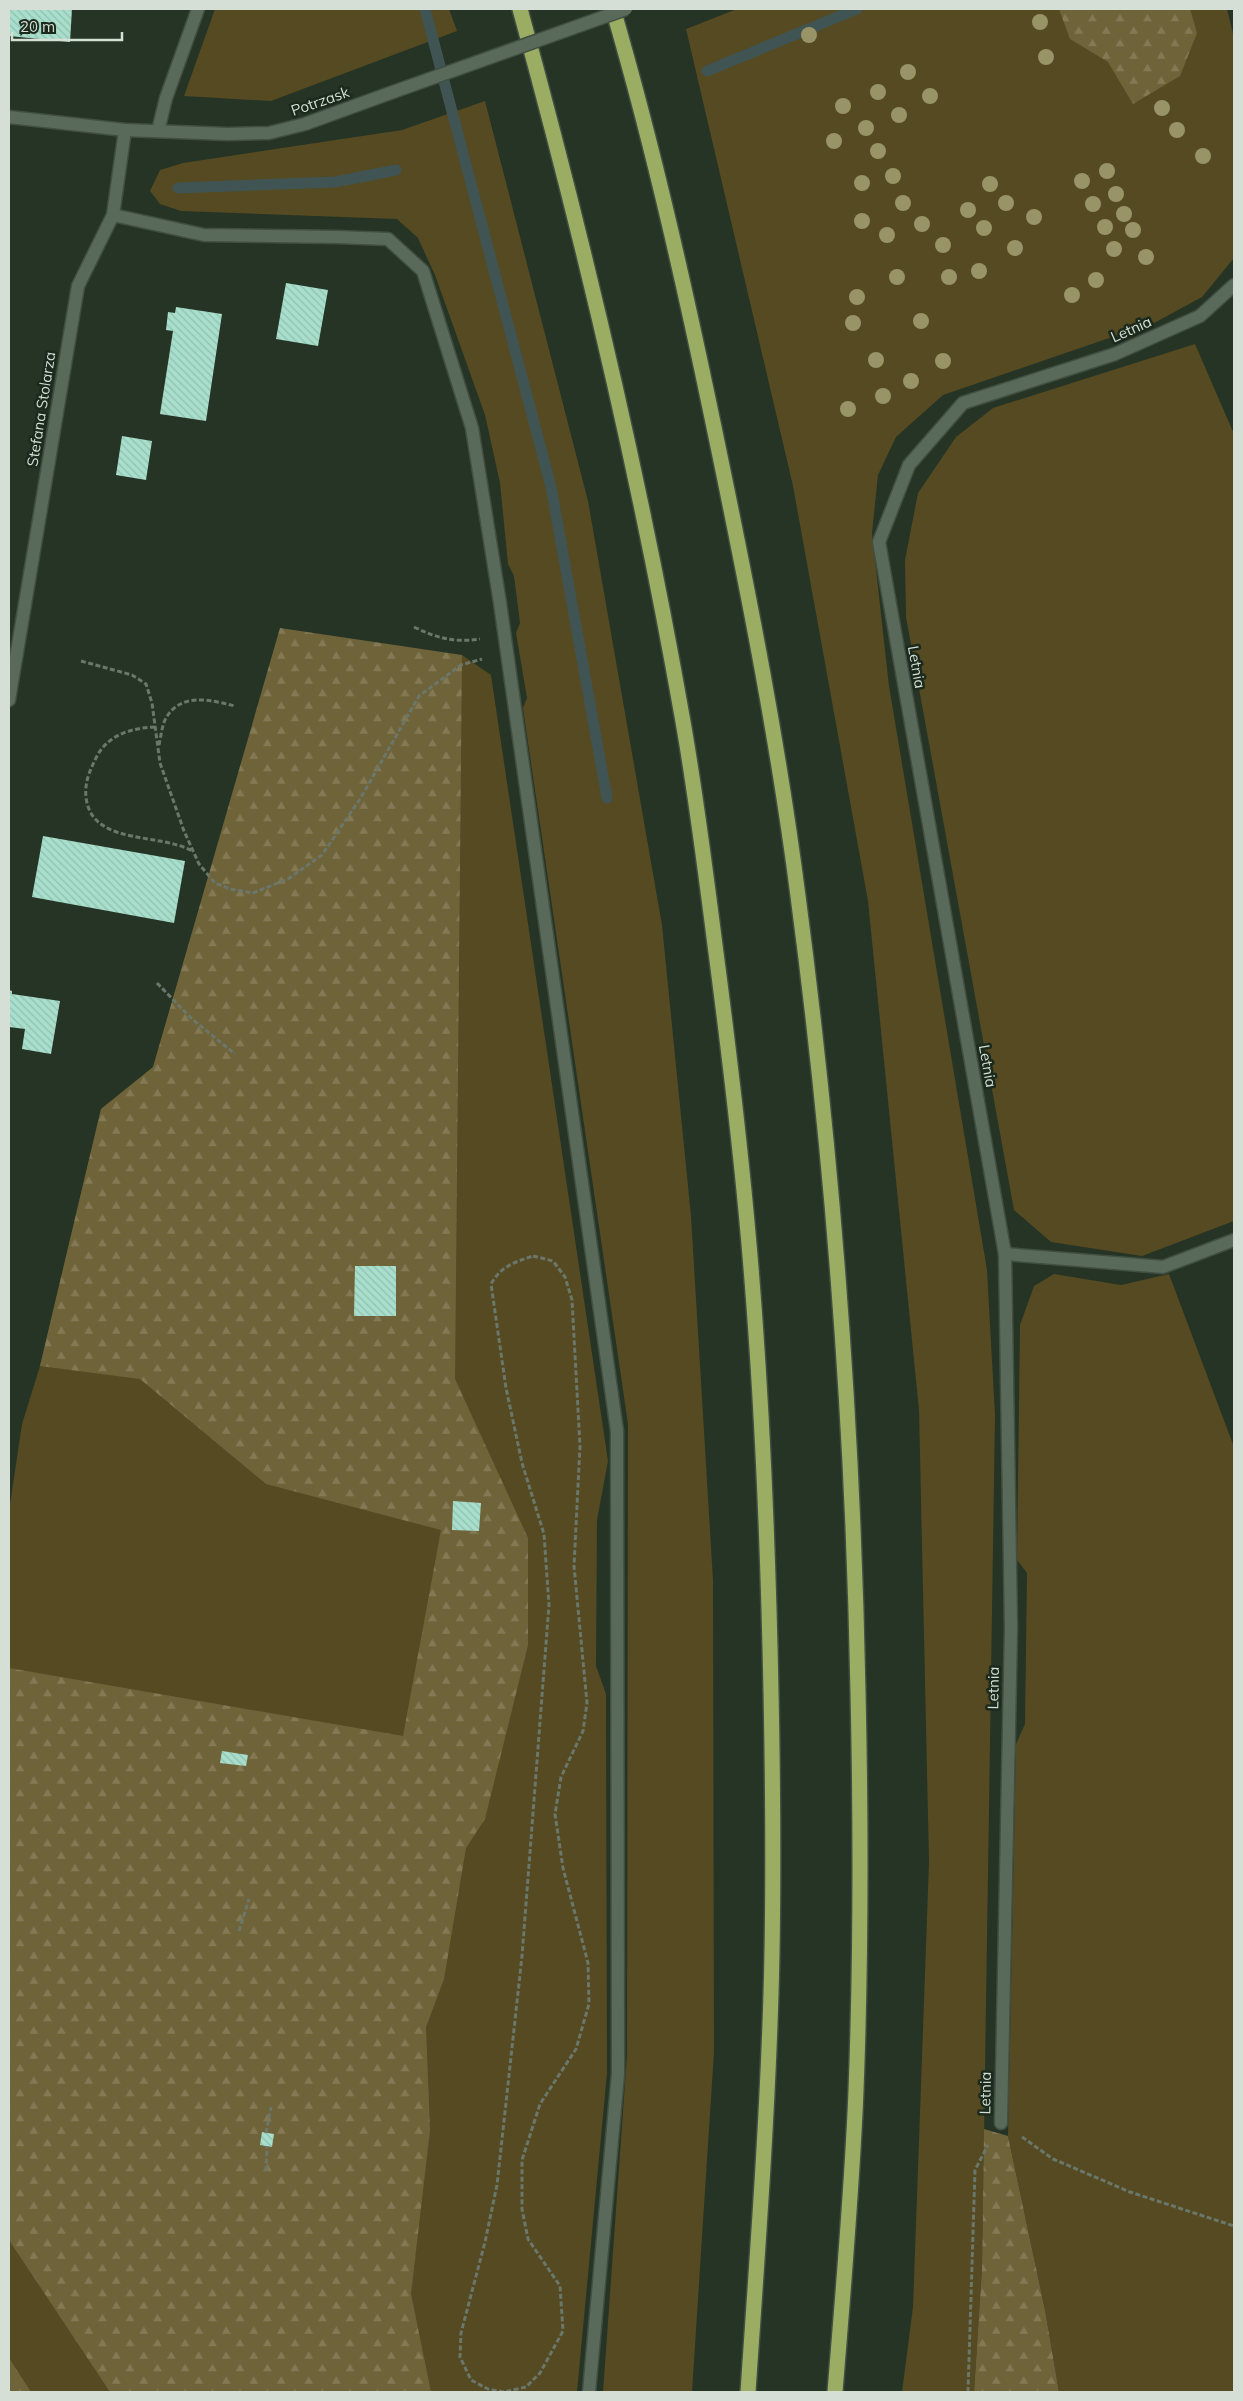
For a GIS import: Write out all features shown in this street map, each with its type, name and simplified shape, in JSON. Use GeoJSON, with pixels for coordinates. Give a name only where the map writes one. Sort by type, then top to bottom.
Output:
{"type":"FeatureCollection","features":[{"type":"Feature","properties":{"kind":"highway"},"geometry":{"type":"LineString","coordinates":[[520,9],[566,178],[608,351],[644,517],[683,722],[729,1054],[749,1244],[762,1412],[768,1544],[773,1839],[771,1989],[764,2169],[748,2392]]}},
{"type":"Feature","properties":{"kind":"highway"},"geometry":{"type":"LineString","coordinates":[[613,9],[658,178],[697,348],[735,528],[768,702],[798,891],[836,1248],[850,1438],[856,1566],[860,1937],[856,2092],[845,2274],[835,2392]]}},
{"type":"Feature","properties":{"kind":"street"},"geometry":{"type":"LineString","coordinates":[[158,131],[166,98],[198,9]]}},
{"type":"Feature","properties":{"kind":"street","name":"Potrzask"},"geometry":{"type":"LineString","coordinates":[[9,117],[125,130],[269,133],[306,124],[626,9]]}},
{"type":"Feature","properties":{"kind":"street","name":"Stefana Stolarza"},"geometry":{"type":"LineString","coordinates":[[9,700],[78,286],[112,215],[125,130]]}},
{"type":"Feature","properties":{"kind":"street"},"geometry":{"type":"LineString","coordinates":[[112,215],[204,236],[337,237],[388,240],[423,271],[472,428],[500,603],[617,1431],[618,2074],[589,2392]]}},
{"type":"Feature","properties":{"kind":"street","name":"Letnia"},"geometry":{"type":"LineString","coordinates":[[1001,2123],[1011,1628],[1006,1254],[879,542],[908,465],[963,403],[1115,354],[1200,316],[1234,286]]}},
{"type":"Feature","properties":{"kind":"street"},"geometry":{"type":"LineString","coordinates":[[1006,1254],[1163,1267],[1234,1240]]}},
{"type":"Feature","properties":{"kind":"path"},"geometry":{"type":"LineString","coordinates":[[414,627],[438,638],[461,642]]}},
{"type":"Feature","properties":{"kind":"path"},"geometry":{"type":"LineString","coordinates":[[81,661],[132,676],[146,684],[156,728],[160,763],[199,864],[215,883],[230,889],[253,893],[288,879],[322,855],[360,799],[419,696],[461,665]]}},
{"type":"Feature","properties":{"kind":"path"},"geometry":{"type":"LineString","coordinates":[[158,748],[166,719],[175,707],[188,701],[210,700],[235,706]]}},
{"type":"Feature","properties":{"kind":"path"},"geometry":{"type":"LineString","coordinates":[[156,728],[137,728],[117,735],[101,748],[89,772],[84,790],[89,813],[98,825],[115,832],[180,844],[193,851]]}},
{"type":"Feature","properties":{"kind":"path"},"geometry":{"type":"LineString","coordinates":[[157,983],[192,1019],[235,1054]]}},
{"type":"Feature","properties":{"kind":"path"},"geometry":{"type":"LineString","coordinates":[[533,1256],[552,1260],[565,1277],[572,1300],[580,1446],[574,1566],[587,1703],[583,1731],[561,1777],[555,1814],[563,1868],[588,1963],[589,2004],[576,2049],[540,2104],[522,2160],[522,2209],[528,2240],[560,2286],[563,2331],[540,2373],[526,2387],[504,2392],[488,2390],[470,2380],[460,2357],[461,2333],[485,2242],[497,2185],[522,1956],[549,1605],[544,1534],[522,1463],[506,1388],[491,1284],[498,1272],[512,1263],[533,1256]]}},
{"type":"Feature","properties":{"kind":"path"},"geometry":{"type":"LineString","coordinates":[[239,1931],[249,1899]]}},
{"type":"Feature","properties":{"kind":"path"},"geometry":{"type":"LineString","coordinates":[[266,2133],[271,2107]]}},
{"type":"Feature","properties":{"kind":"path"},"geometry":{"type":"LineString","coordinates":[[968,2392],[975,2170],[1001,2123],[1053,2159],[1130,2192],[1234,2226]]}},
{"type":"Feature","properties":{"kind":"path"},"geometry":{"type":"LineString","coordinates":[[266,2171],[267,2146]]}},
{"type":"Feature","properties":{"kind":"shaded area"},"geometry":{"type":"Polygon","coordinates":[[[215,9],[449,9],[457,31],[271,101],[184,96],[215,9]]]}},
{"type":"Feature","properties":{"kind":"shaded area"},"geometry":{"type":"Polygon","coordinates":[[[737,9],[1227,9],[1234,38],[1234,258],[1202,297],[1156,322],[943,395],[896,437],[878,475],[872,533],[889,686],[987,1270],[995,1415],[982,2268],[974,2392],[902,2392],[913,2307],[929,1862],[919,1410],[868,901],[793,486],[686,29],[737,9]]]}},
{"type":"Feature","properties":{"kind":"shaded area"},"geometry":{"type":"Polygon","coordinates":[[[485,101],[588,501],[662,925],[691,1216],[713,1580],[714,2052],[692,2392],[603,2392],[627,2055],[628,1424],[523,708],[527,698],[516,633],[520,623],[514,576],[508,564],[500,483],[485,415],[435,275],[418,238],[397,219],[181,211],[160,204],[150,191],[160,170],[183,163],[402,130],[485,101]]]}},
{"type":"Feature","properties":{"kind":"shaded area"},"geometry":{"type":"Polygon","coordinates":[[[1195,344],[1234,434],[1234,1221],[1142,1256],[1051,1242],[1014,1210],[906,617],[905,560],[918,493],[956,437],[993,408],[1195,344]]]}},
{"type":"Feature","properties":{"kind":"shaded area"},"geometry":{"type":"Polygon","coordinates":[[[462,655],[491,675],[608,1461],[597,1520],[596,1666],[606,1694],[607,2073],[577,2392],[9,2392],[9,1511],[22,1424],[40,1366],[101,1109],[153,1068],[185,957],[461,665],[462,655]]]}},
{"type":"Feature","properties":{"kind":"shaded area"},"geometry":{"type":"Polygon","coordinates":[[[1054,1274],[1121,1285],[1169,1274],[1234,1447],[1234,2392],[1059,2392],[1045,2310],[1008,2136],[1016,1744],[1025,1724],[1027,1573],[1017,1560],[1020,1325],[1034,1286],[1054,1274]]]}},
{"type":"Feature","properties":{"kind":"green space"},"geometry":{"type":"Polygon","coordinates":[[[1059,9],[1190,9],[1197,33],[1180,76],[1133,104],[1108,62],[1070,39],[1059,9]]]}},
{"type":"Feature","properties":{"kind":"green space"},"geometry":{"type":"Polygon","coordinates":[[[280,628],[462,655],[455,1379],[528,1538],[528,1645],[485,1819],[466,1848],[444,1979],[426,2027],[430,2130],[411,2294],[431,2392],[110,2392],[9,2240],[9,1668],[403,1736],[441,1530],[266,1484],[140,1379],[40,1366],[101,1109],[153,1067],[280,628]]]}},
{"type":"Feature","properties":{"kind":"green space"},"geometry":{"type":"Polygon","coordinates":[[[984,2129],[1008,2136],[1045,2310],[1059,2392],[974,2392],[982,2268],[984,2129]]]}},
{"type":"Feature","properties":{"kind":"green space"},"geometry":{"type":"Polygon","coordinates":[[[9,2358],[31,2392],[9,2392],[9,2358]]]}},
{"type":"Feature","properties":{"kind":"building"},"geometry":{"type":"Polygon","coordinates":[[[9,9],[72,9],[70,42],[9,36],[9,9]]]}},
{"type":"Feature","properties":{"kind":"building"},"geometry":{"type":"Polygon","coordinates":[[[286,283],[328,290],[318,346],[276,339],[286,283]]]}},
{"type":"Feature","properties":{"kind":"building"},"geometry":{"type":"Polygon","coordinates":[[[176,307],[222,314],[206,421],[160,414],[173,331],[166,330],[168,312],[175,313],[176,307]]]}},
{"type":"Feature","properties":{"kind":"building"},"geometry":{"type":"Polygon","coordinates":[[[122,436],[152,441],[146,480],[116,475],[122,436]]]}},
{"type":"Feature","properties":{"kind":"building"},"geometry":{"type":"Polygon","coordinates":[[[43,836],[185,861],[174,923],[32,897],[43,836]]]}},
{"type":"Feature","properties":{"kind":"building"},"geometry":{"type":"Polygon","coordinates":[[[9,990],[12,991],[12,994],[60,1001],[51,1054],[22,1049],[25,1029],[9,1027],[9,990]]]}},
{"type":"Feature","properties":{"kind":"building"},"geometry":{"type":"Polygon","coordinates":[[[355,1266],[396,1266],[396,1316],[354,1316],[355,1266]]]}},
{"type":"Feature","properties":{"kind":"building"},"geometry":{"type":"Polygon","coordinates":[[[453,1501],[481,1503],[479,1531],[452,1530],[453,1501]]]}},
{"type":"Feature","properties":{"kind":"building"},"geometry":{"type":"Polygon","coordinates":[[[222,1751],[248,1755],[246,1766],[220,1763],[222,1751]]]}},
{"type":"Feature","properties":{"kind":"building"},"geometry":{"type":"Polygon","coordinates":[[[262,2132],[274,2134],[272,2147],[260,2145],[262,2132]]]}},
{"type":"Feature","properties":{"kind":"waterway"},"geometry":{"type":"LineString","coordinates":[[425,9],[551,487],[607,798]]}},
{"type":"Feature","properties":{"kind":"waterway"},"geometry":{"type":"LineString","coordinates":[[707,71],[857,9]]}},
{"type":"Feature","properties":{"kind":"waterway"},"geometry":{"type":"LineString","coordinates":[[178,188],[335,182],[396,170]]}}]}
